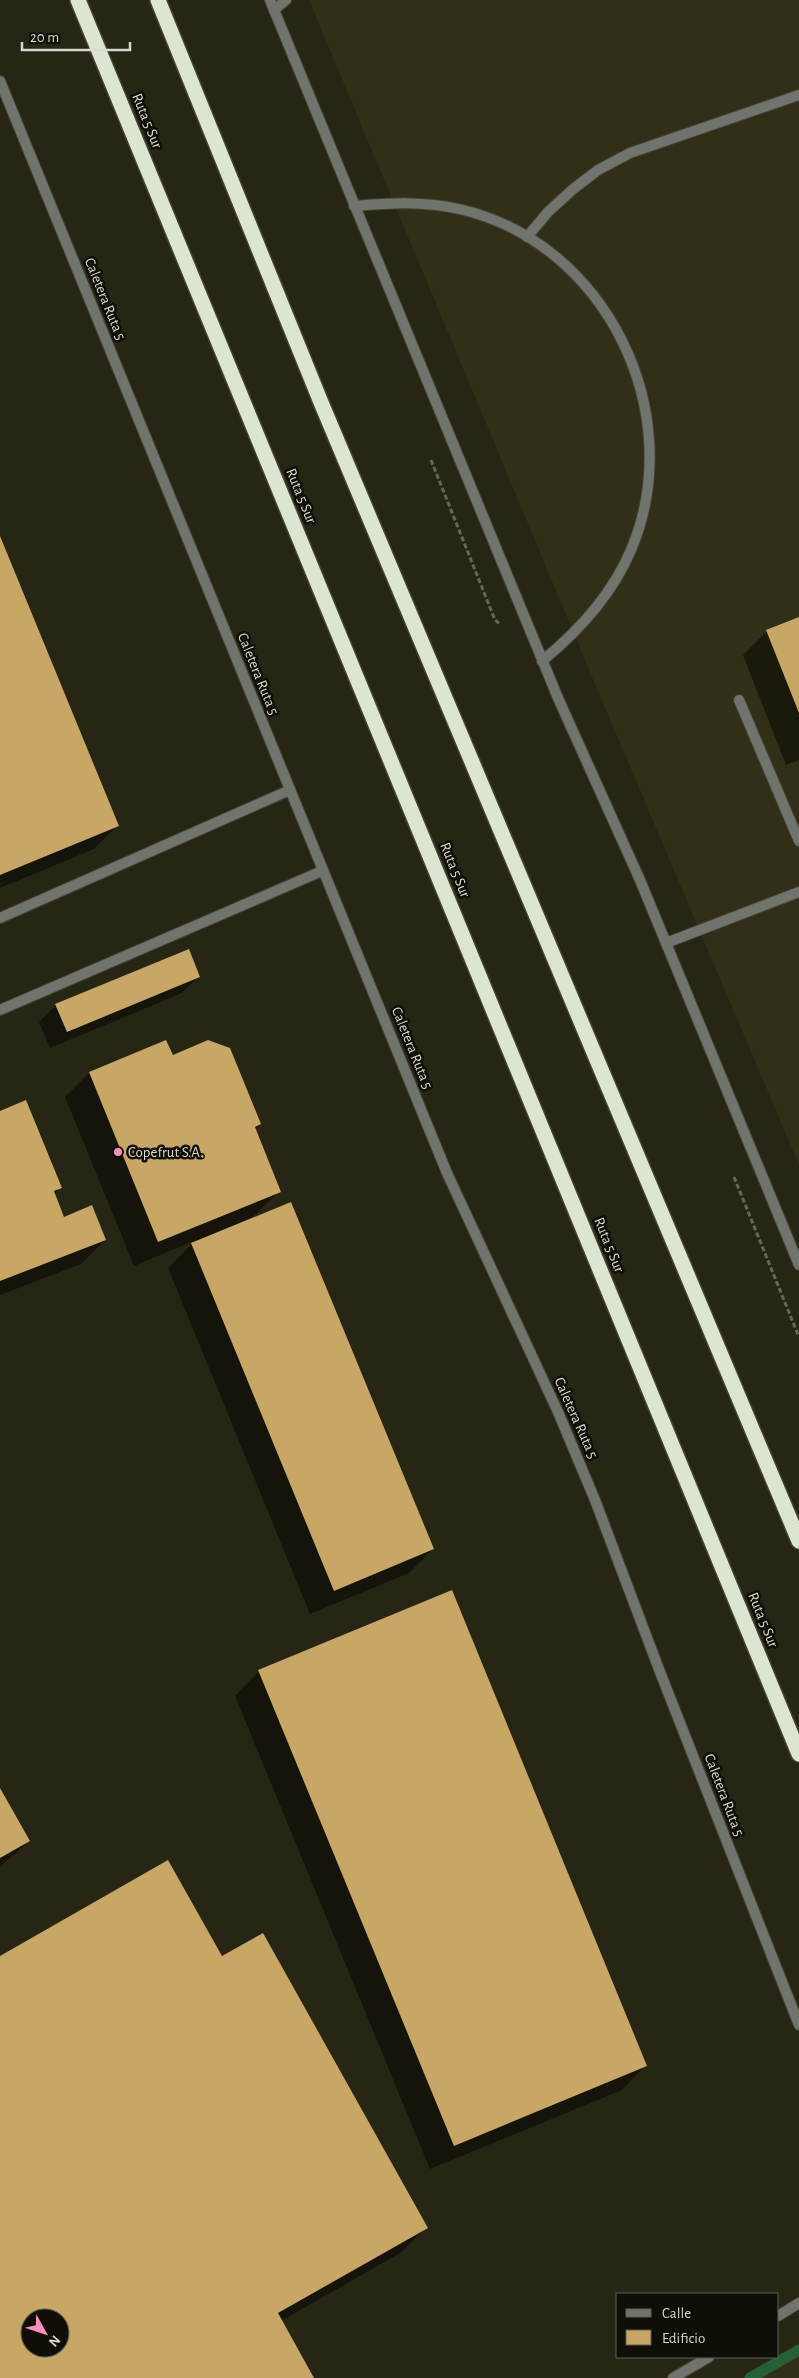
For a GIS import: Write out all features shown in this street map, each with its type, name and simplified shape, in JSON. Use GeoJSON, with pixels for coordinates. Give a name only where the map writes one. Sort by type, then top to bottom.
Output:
{"type":"FeatureCollection","features":[{"type":"Feature","properties":{"kind":"highway","name":"Ruta 5 Sur"},"geometry":{"type":"LineString","coordinates":[[78,0],[799,1754]]}},
{"type":"Feature","properties":{"kind":"highway"},"geometry":{"type":"LineString","coordinates":[[158,0],[320,400],[799,1541]]}},
{"type":"Feature","properties":{"kind":"street"},"geometry":{"type":"LineString","coordinates":[[286,0],[272,5],[542,661],[666,943],[799,1265]]}},
{"type":"Feature","properties":{"kind":"street","name":"Caletera Ruta 5"},"geometry":{"type":"LineString","coordinates":[[0,81],[451,1182],[558,1412],[595,1500],[660,1672],[799,2025]]}},
{"type":"Feature","properties":{"kind":"street"},"geometry":{"type":"LineString","coordinates":[[527,237],[548,212],[572,190],[598,170],[630,153],[799,95]]}},
{"type":"Feature","properties":{"kind":"street"},"geometry":{"type":"LineString","coordinates":[[354,206],[393,202],[425,203],[461,210],[494,221],[527,237],[556,257],[582,281],[609,316],[623,339],[637,372],[646,407],[650,443],[649,479],[642,515],[628,557],[595,611],[574,634],[542,661]]}},
{"type":"Feature","properties":{"kind":"street"},"geometry":{"type":"LineString","coordinates":[[739,700],[799,841]]}},
{"type":"Feature","properties":{"kind":"street"},"geometry":{"type":"LineString","coordinates":[[0,918],[290,790]]}},
{"type":"Feature","properties":{"kind":"street"},"geometry":{"type":"LineString","coordinates":[[0,1010],[322,870]]}},
{"type":"Feature","properties":{"kind":"street"},"geometry":{"type":"LineString","coordinates":[[666,943],[799,892]]}},
{"type":"Feature","properties":{"kind":"street"},"geometry":{"type":"LineString","coordinates":[[779,2315],[799,2303]]}},
{"type":"Feature","properties":{"kind":"street"},"geometry":{"type":"LineString","coordinates":[[673,2378],[707,2358]]}},
{"type":"Feature","properties":{"kind":"shaded area"},"geometry":{"type":"Polygon","coordinates":[[[309,0],[799,0],[799,1165],[603,703],[309,0]]]}},
{"type":"Feature","properties":{"kind":"shaded area"},"geometry":{"type":"Polygon","coordinates":[[[799,2349],[799,2378],[750,2378],[769,2367],[799,2349]]]}},
{"type":"Feature","properties":{"kind":"building"},"geometry":{"type":"Polygon","coordinates":[[[0,536],[119,826],[0,875],[0,536]]]}},
{"type":"Feature","properties":{"kind":"building"},"geometry":{"type":"Polygon","coordinates":[[[799,617],[799,713],[766,630],[799,617]]]}},
{"type":"Feature","properties":{"kind":"building"},"geometry":{"type":"Polygon","coordinates":[[[189,949],[200,977],[67,1032],[55,1004],[189,949]]]}},
{"type":"Feature","properties":{"kind":"building"},"geometry":{"type":"Polygon","coordinates":[[[166,1040],[173,1055],[208,1040],[230,1048],[261,1124],[255,1127],[281,1192],[158,1242],[89,1072],[166,1040]]]}},
{"type":"Feature","properties":{"kind":"building"},"geometry":{"type":"Polygon","coordinates":[[[26,1100],[62,1188],[54,1191],[64,1217],[92,1205],[106,1240],[0,1281],[0,1111],[26,1100]]]}},
{"type":"Feature","properties":{"kind":"building"},"geometry":{"type":"Polygon","coordinates":[[[291,1202],[434,1549],[334,1591],[191,1243],[291,1202]]]}},
{"type":"Feature","properties":{"kind":"building"},"geometry":{"type":"Polygon","coordinates":[[[452,1590],[647,2066],[454,2146],[258,1670],[452,1590]]]}},
{"type":"Feature","properties":{"kind":"building"},"geometry":{"type":"Polygon","coordinates":[[[0,1788],[30,1841],[0,1858],[0,1788]]]}},
{"type":"Feature","properties":{"kind":"building"},"geometry":{"type":"Polygon","coordinates":[[[168,1860],[222,1956],[263,1933],[428,2228],[278,2313],[314,2378],[0,2378],[0,1956],[168,1860]]]}},
{"type":"Feature","properties":{"kind":"waterway"},"geometry":{"type":"LineString","coordinates":[[750,2378],[799,2350]]}},
{"type":"Feature","properties":{"kind":"place","name":"Copefrut S.A."},"geometry":{"type":"Point","coordinates":[118,1152]}}]}
